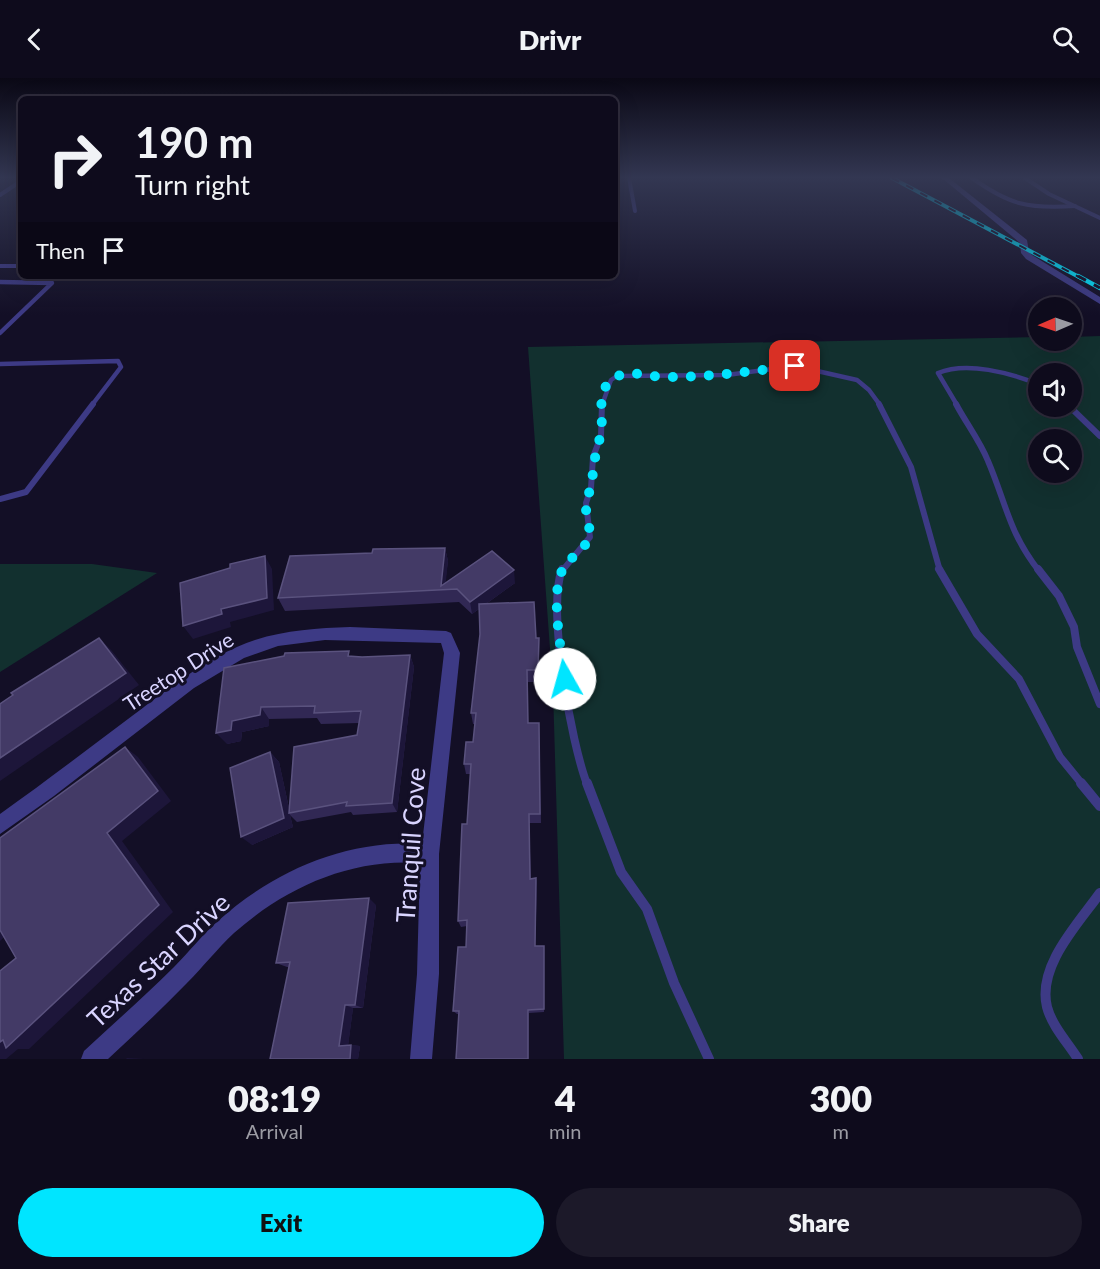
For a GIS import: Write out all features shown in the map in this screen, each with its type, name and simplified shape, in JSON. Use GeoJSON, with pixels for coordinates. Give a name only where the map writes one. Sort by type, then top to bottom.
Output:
{"type":"FeatureCollection","features":[{"type":"Feature","properties":{"kind":"street"},"geometry":{"type":"LineString","coordinates":[[1001,224],[1024,243],[1025,253],[1029,257],[1100,301]]}},
{"type":"Feature","properties":{"kind":"street","name":"Treetop Drive"},"geometry":{"type":"LineString","coordinates":[[0,825],[172,696],[220,663],[257,646],[307,636],[340,634],[446,637]]}},
{"type":"Feature","properties":{"kind":"street","name":"Tranquil Cove"},"geometry":{"type":"LineString","coordinates":[[422,1059],[428,974],[430,854],[452,652],[446,637]]}},
{"type":"Feature","properties":{"kind":"street","name":"Texas Star Drive"},"geometry":{"type":"LineString","coordinates":[[92,1059],[181,975],[231,922],[290,882],[346,858],[401,850],[430,854]]}},
{"type":"Feature","properties":{"kind":"lane"},"geometry":{"type":"LineString","coordinates":[[0,266],[18,266]]}},
{"type":"Feature","properties":{"kind":"lane"},"geometry":{"type":"LineString","coordinates":[[0,282],[52,283],[0,333]]}},
{"type":"Feature","properties":{"kind":"lane"},"geometry":{"type":"LineString","coordinates":[[0,364],[118,361],[121,367],[26,492],[8,500],[0,500]]}},
{"type":"Feature","properties":{"kind":"lane"},"geometry":{"type":"LineString","coordinates":[[709,1059],[674,983],[647,909],[621,872],[584,776],[568,702],[559,633],[558,581],[564,565],[586,544],[590,537],[586,503],[591,488],[593,457],[601,436],[600,410],[611,381],[617,376],[633,374],[665,378],[727,375],[795,366],[842,375],[857,380],[869,390],[879,403],[911,467],[940,571],[977,634],[1019,679],[1060,757],[1100,806]]}},
{"type":"Feature","properties":{"kind":"lane"},"geometry":{"type":"LineString","coordinates":[[1028,379],[977,370],[950,368],[938,373],[988,460],[1009,523],[1021,548],[1059,596],[1074,627],[1077,647],[1100,704]]}},
{"type":"Feature","properties":{"kind":"lane"},"geometry":{"type":"LineString","coordinates":[[1080,417],[1100,436]]}},
{"type":"Feature","properties":{"kind":"lane"},"geometry":{"type":"LineString","coordinates":[[1078,1059],[1047,1007],[1048,973],[1067,939],[1100,893]]}},
{"type":"Feature","properties":{"kind":"green space"},"geometry":{"type":"Polygon","coordinates":[[[1100,336],[1100,1059],[564,1059],[553,690],[528,347],[1028,337],[1028,351],[1082,351],[1082,337],[1100,336]]]}},
{"type":"Feature","properties":{"kind":"green space"},"geometry":{"type":"Polygon","coordinates":[[[0,564],[92,564],[157,573],[0,672],[0,564]]]}},
{"type":"Feature","properties":{"kind":"building"},"geometry":{"type":"Polygon","coordinates":[[[445,548],[441,586],[492,551],[514,570],[470,602],[457,589],[278,598],[290,556],[372,553],[373,549],[445,548]]]}},
{"type":"Feature","properties":{"kind":"building"},"geometry":{"type":"Polygon","coordinates":[[[265,556],[267,598],[221,609],[222,614],[183,626],[180,583],[230,568],[230,564],[265,556]]]}},
{"type":"Feature","properties":{"kind":"building"},"geometry":{"type":"Polygon","coordinates":[[[534,602],[536,638],[539,638],[538,670],[527,670],[528,723],[539,723],[540,814],[529,814],[530,879],[536,878],[535,946],[544,946],[544,1009],[528,1010],[528,1059],[456,1059],[459,1011],[453,1011],[458,947],[466,947],[467,920],[458,921],[462,824],[467,824],[471,764],[464,764],[466,742],[473,742],[476,713],[471,713],[480,634],[479,604],[534,602]]]}},
{"type":"Feature","properties":{"kind":"building"},"geometry":{"type":"Polygon","coordinates":[[[99,638],[126,673],[0,758],[0,704],[13,695],[11,693],[99,638]]]}},
{"type":"Feature","properties":{"kind":"building"},"geometry":{"type":"Polygon","coordinates":[[[349,651],[348,656],[362,657],[410,655],[392,803],[346,806],[347,802],[289,813],[294,747],[357,735],[361,711],[314,713],[315,706],[261,707],[260,715],[232,721],[231,730],[216,733],[224,668],[284,656],[285,653],[349,651]]]}},
{"type":"Feature","properties":{"kind":"building"},"geometry":{"type":"Polygon","coordinates":[[[125,747],[158,791],[107,833],[159,905],[6,1048],[3,1040],[0,1042],[0,971],[16,958],[0,930],[0,838],[125,747]]]}},
{"type":"Feature","properties":{"kind":"building"},"geometry":{"type":"Polygon","coordinates":[[[270,752],[284,818],[241,837],[230,768],[270,752]]]}},
{"type":"Feature","properties":{"kind":"building"},"geometry":{"type":"Polygon","coordinates":[[[369,898],[355,1005],[345,1005],[339,1046],[351,1045],[350,1059],[270,1059],[290,962],[276,963],[288,903],[369,898]]]}},
{"type":"Feature","properties":{"kind":"railway"},"geometry":{"type":"LineString","coordinates":[[979,224],[1081,278]]}},
{"type":"Feature","properties":{"kind":"railway"},"geometry":{"type":"LineString","coordinates":[[1078,276],[1100,288]]}},
{"type":"Feature","properties":{"kind":"route"},"geometry":{"type":"LineString","coordinates":[[565,679],[559,633],[558,581],[564,565],[586,544],[590,537],[586,503],[591,488],[595,448],[601,436],[600,410],[603,395],[611,381],[617,376],[633,374],[665,378],[727,375],[795,366]]}}]}
